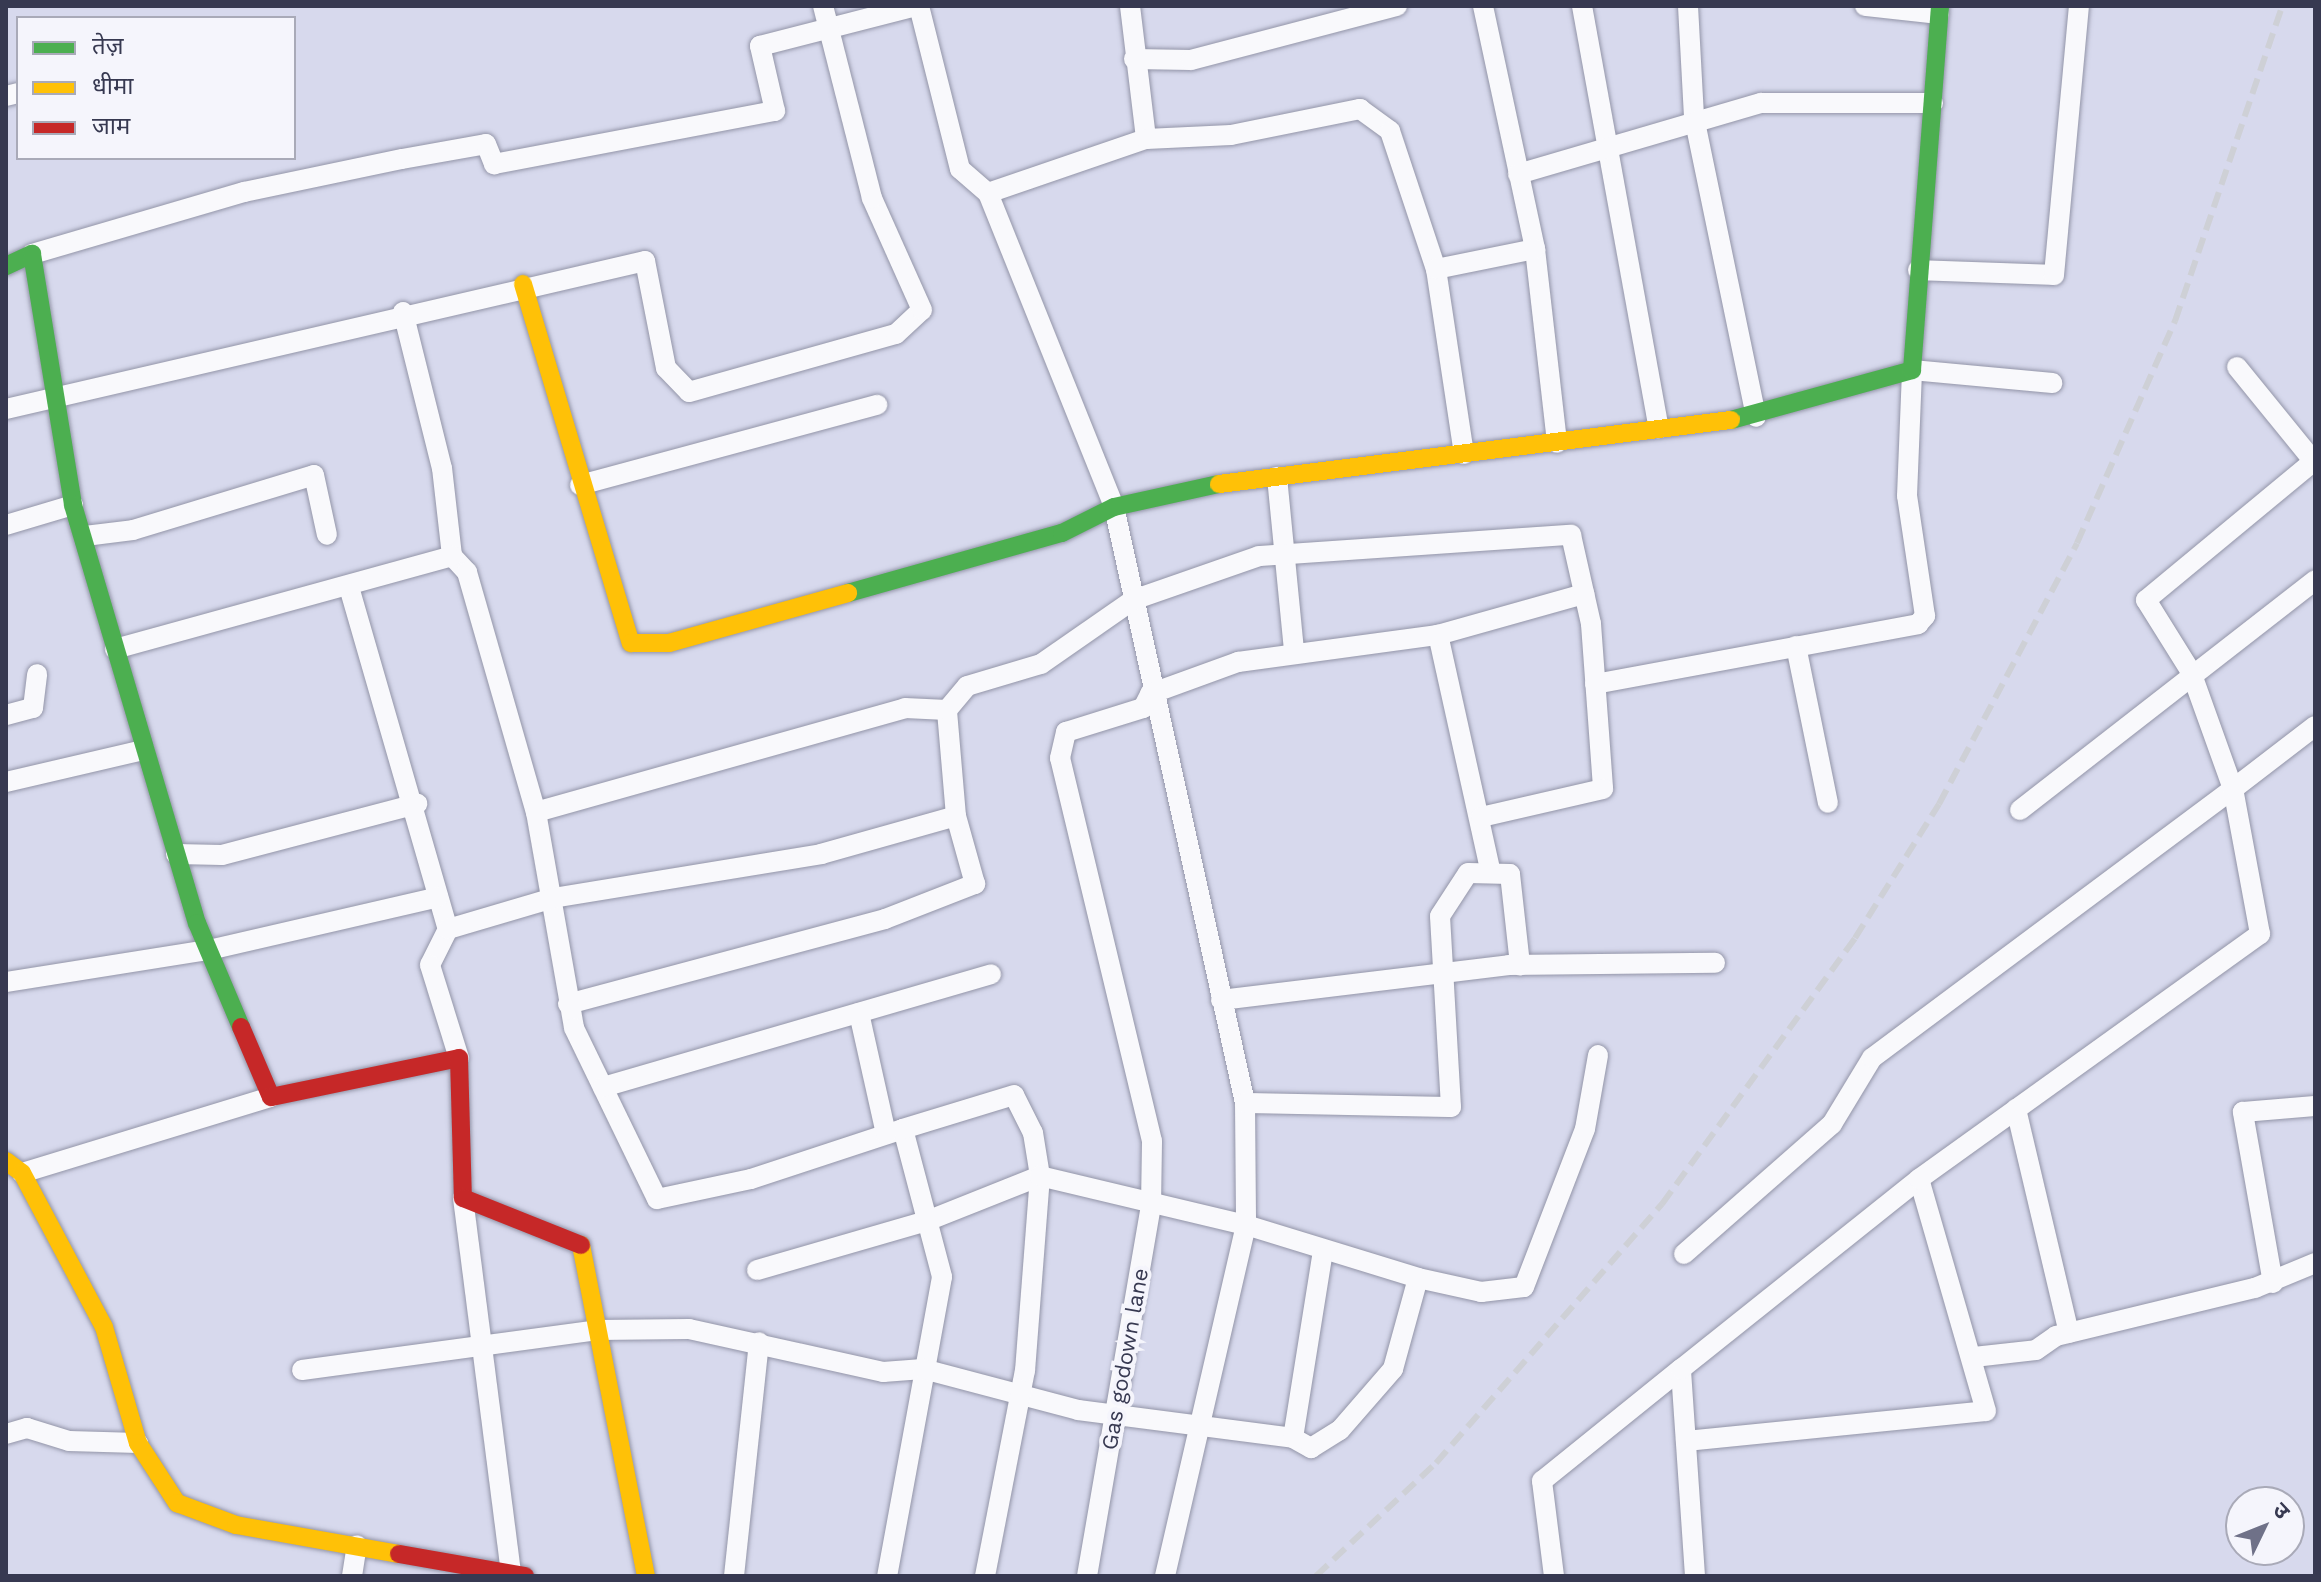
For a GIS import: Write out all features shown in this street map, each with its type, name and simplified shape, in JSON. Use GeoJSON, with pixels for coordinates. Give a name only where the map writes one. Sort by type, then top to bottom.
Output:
{"type":"FeatureCollection","features":[{"type":"Feature","properties":{"kind":"street"},"geometry":{"type":"LineString","coordinates":[[6,409],[523,284],[645,261],[666,368],[689,392],[896,334],[922,310],[872,198],[823,6]]}},
{"type":"Feature","properties":{"kind":"street"},"geometry":{"type":"LineString","coordinates":[[6,266],[32,254],[244,192],[402,159],[486,144],[494,164],[775,111],[760,46],[918,6],[960,169],[988,193],[1114,507],[1150,694],[1245,1103],[1246,1225],[1165,1576]]}},
{"type":"Feature","properties":{"kind":"street"},"geometry":{"type":"LineString","coordinates":[[1130,6],[1146,139]]}},
{"type":"Feature","properties":{"kind":"street"},"geometry":{"type":"LineString","coordinates":[[1134,59],[1191,60],[1397,6]]}},
{"type":"Feature","properties":{"kind":"street"},"geometry":{"type":"LineString","coordinates":[[1483,6],[1535,249],[1557,443]]}},
{"type":"Feature","properties":{"kind":"street"},"geometry":{"type":"LineString","coordinates":[[1582,6],[1659,428]]}},
{"type":"Feature","properties":{"kind":"street"},"geometry":{"type":"LineString","coordinates":[[1688,6],[1694,117],[1756,417]]}},
{"type":"Feature","properties":{"kind":"street"},"geometry":{"type":"LineString","coordinates":[[1595,684],[1918,624],[1925,616],[1907,496],[1918,270],[1939,10],[1865,6]]}},
{"type":"Feature","properties":{"kind":"street"},"geometry":{"type":"LineString","coordinates":[[1918,270],[2054,275],[2079,6]]}},
{"type":"Feature","properties":{"kind":"street"},"geometry":{"type":"LineString","coordinates":[[1518,174],[1610,147],[1694,117],[1761,103],[1933,103]]}},
{"type":"Feature","properties":{"kind":"street"},"geometry":{"type":"LineString","coordinates":[[988,193],[1146,139],[1231,135],[1360,109],[1390,131],[1436,269],[1464,454]]}},
{"type":"Feature","properties":{"kind":"street"},"geometry":{"type":"LineString","coordinates":[[1436,269],[1535,249]]}},
{"type":"Feature","properties":{"kind":"street"},"geometry":{"type":"LineString","coordinates":[[32,254],[73,505],[85,536],[176,854],[209,950],[271,1097]]}},
{"type":"Feature","properties":{"kind":"street"},"geometry":{"type":"LineString","coordinates":[[523,284],[580,485],[631,643],[669,643],[1047,537],[1114,507],[1277,477],[1756,417],[1912,370],[2052,383]]}},
{"type":"Feature","properties":{"kind":"street"},"geometry":{"type":"LineString","coordinates":[[403,312],[442,468],[452,556],[467,572],[536,812],[553,898],[568,1004],[603,1087],[657,1199],[751,1179],[1014,1095],[1033,1133],[1040,1176],[1020,1395],[985,1576]]}},
{"type":"Feature","properties":{"kind":"street"},"geometry":{"type":"LineString","coordinates":[[1554,1576],[1542,1481],[1919,1179],[2260,934],[2233,789],[2191,672],[2146,600],[2315,461],[2237,367]]}},
{"type":"Feature","properties":{"kind":"street"},"geometry":{"type":"LineString","coordinates":[[580,485],[877,405]]}},
{"type":"Feature","properties":{"kind":"street"},"geometry":{"type":"LineString","coordinates":[[85,536],[133,530],[314,475],[327,535]]}},
{"type":"Feature","properties":{"kind":"street"},"geometry":{"type":"LineString","coordinates":[[1277,477],[1287,554],[1294,651]]}},
{"type":"Feature","properties":{"kind":"street"},"geometry":{"type":"LineString","coordinates":[[6,525],[73,505]]}},
{"type":"Feature","properties":{"kind":"street"},"geometry":{"type":"LineString","coordinates":[[568,1004],[885,919],[975,884],[956,816],[947,710],[967,686],[1041,664],[1133,600],[1259,556],[1571,535],[1584,594],[1603,789],[1481,817]]}},
{"type":"Feature","properties":{"kind":"street"},"geometry":{"type":"LineString","coordinates":[[115,649],[349,587],[452,556]]}},
{"type":"Feature","properties":{"kind":"street"},"geometry":{"type":"LineString","coordinates":[[2020,810],[2191,672],[2315,580]]}},
{"type":"Feature","properties":{"kind":"street"},"geometry":{"type":"LineString","coordinates":[[349,587],[417,804],[448,929],[430,965],[459,1058],[463,1198],[487,1342],[518,1574],[236,1525],[177,1503],[138,1443],[104,1327],[14,1167],[271,1097],[459,1058]]}},
{"type":"Feature","properties":{"kind":"street"},"geometry":{"type":"LineString","coordinates":[[1150,694],[1238,662],[1294,651],[1438,635],[1584,594]]}},
{"type":"Feature","properties":{"kind":"street"},"geometry":{"type":"LineString","coordinates":[[1438,635],[1481,817],[1490,869]]}},
{"type":"Feature","properties":{"kind":"street"},"geometry":{"type":"LineString","coordinates":[[1796,646],[1828,803]]}},
{"type":"Feature","properties":{"kind":"street"},"geometry":{"type":"LineString","coordinates":[[6,715],[33,708],[37,674]]}},
{"type":"Feature","properties":{"kind":"street","name":"Gas godown lane"},"geometry":{"type":"LineString","coordinates":[[1087,1576],[1151,1206],[1152,1141],[1060,758],[1066,732],[1143,708],[1150,694]]}},
{"type":"Feature","properties":{"kind":"street"},"geometry":{"type":"LineString","coordinates":[[536,812],[905,708],[947,710]]}},
{"type":"Feature","properties":{"kind":"street"},"geometry":{"type":"LineString","coordinates":[[1684,1254],[1832,1124],[1872,1058],[2315,726]]}},
{"type":"Feature","properties":{"kind":"street"},"geometry":{"type":"LineString","coordinates":[[6,782],[144,750]]}},
{"type":"Feature","properties":{"kind":"street"},"geometry":{"type":"LineString","coordinates":[[176,854],[222,855],[417,804]]}},
{"type":"Feature","properties":{"kind":"street"},"geometry":{"type":"LineString","coordinates":[[448,929],[553,898],[821,854],[956,816]]}},
{"type":"Feature","properties":{"kind":"street"},"geometry":{"type":"LineString","coordinates":[[1245,1103],[1451,1107],[1442,971],[1445,900],[1468,873],[1490,869],[1510,874],[1520,965]]}},
{"type":"Feature","properties":{"kind":"street"},"geometry":{"type":"LineString","coordinates":[[6,982],[209,950],[438,897]]}},
{"type":"Feature","properties":{"kind":"street"},"geometry":{"type":"LineString","coordinates":[[1221,1000],[1442,971],[1520,965],[1715,963]]}},
{"type":"Feature","properties":{"kind":"street"},"geometry":{"type":"LineString","coordinates":[[603,1087],[991,974]]}},
{"type":"Feature","properties":{"kind":"street"},"geometry":{"type":"LineString","coordinates":[[859,1013],[895,1132],[927,1221],[942,1277],[887,1576]]}},
{"type":"Feature","properties":{"kind":"street"},"geometry":{"type":"LineString","coordinates":[[757,1270],[927,1221],[1040,1176],[1151,1206],[1246,1225],[1418,1278],[1481,1292],[1524,1287],[1585,1129],[1598,1055]]}},
{"type":"Feature","properties":{"kind":"street"},"geometry":{"type":"LineString","coordinates":[[2273,1283],[2243,1112],[2315,1106]]}},
{"type":"Feature","properties":{"kind":"street"},"geometry":{"type":"LineString","coordinates":[[2016,1109],[2069,1333]]}},
{"type":"Feature","properties":{"kind":"street"},"geometry":{"type":"LineString","coordinates":[[1686,1441],[1986,1411],[1974,1357],[1919,1179]]}},
{"type":"Feature","properties":{"kind":"street"},"geometry":{"type":"LineString","coordinates":[[463,1198],[581,1243],[646,1576]]}},
{"type":"Feature","properties":{"kind":"street"},"geometry":{"type":"LineString","coordinates":[[1293,1438],[1323,1251]]}},
{"type":"Feature","properties":{"kind":"street"},"geometry":{"type":"LineString","coordinates":[[1974,1357],[2036,1350],[2069,1333],[2273,1283],[2315,1263]]}},
{"type":"Feature","properties":{"kind":"street"},"geometry":{"type":"LineString","coordinates":[[302,1370],[487,1342],[597,1330],[689,1329],[759,1342],[883,1372],[923,1369],[1020,1395],[1115,1415],[1293,1438],[1302,1447],[1321,1446],[1393,1369],[1418,1278]]}},
{"type":"Feature","properties":{"kind":"street"},"geometry":{"type":"LineString","coordinates":[[734,1576],[759,1342]]}},
{"type":"Feature","properties":{"kind":"street"},"geometry":{"type":"LineString","coordinates":[[1681,1369],[1695,1576]]}},
{"type":"Feature","properties":{"kind":"street"},"geometry":{"type":"LineString","coordinates":[[6,1434],[27,1428],[69,1441],[138,1443]]}},
{"type":"Feature","properties":{"kind":"street"},"geometry":{"type":"LineString","coordinates":[[352,1576],[357,1545]]}},
{"type":"Feature","properties":{"kind":"railway"},"geometry":{"type":"LineString","coordinates":[[1316,1576],[1436,1463],[1662,1204],[1855,938],[1939,804],[2077,543],[2175,321],[2282,6]]}},
{"type":"Feature","properties":{"kind":"traffic: fast"},"geometry":{"type":"LineString","coordinates":[[1731,420],[1912,370],[1940,6]]}},
{"type":"Feature","properties":{"kind":"traffic: fast"},"geometry":{"type":"LineString","coordinates":[[6,266],[32,254],[73,505],[197,923],[241,1027]]}},
{"type":"Feature","properties":{"kind":"traffic: fast"},"geometry":{"type":"LineString","coordinates":[[848,593],[1062,533],[1114,507],[1219,484]]}},
{"type":"Feature","properties":{"kind":"traffic: slow"},"geometry":{"type":"LineString","coordinates":[[523,284],[631,643],[669,643],[848,593]]}},
{"type":"Feature","properties":{"kind":"traffic: slow"},"geometry":{"type":"LineString","coordinates":[[1219,484],[1731,420]]}},
{"type":"Feature","properties":{"kind":"traffic: slow"},"geometry":{"type":"LineString","coordinates":[[6,1161],[22,1173],[104,1327],[138,1443],[177,1503],[236,1525],[399,1554]]}},
{"type":"Feature","properties":{"kind":"traffic: slow"},"geometry":{"type":"LineString","coordinates":[[581,1245],[646,1576]]}},
{"type":"Feature","properties":{"kind":"traffic: jam"},"geometry":{"type":"LineString","coordinates":[[241,1027],[271,1097],[459,1058],[463,1198],[581,1245]]}},
{"type":"Feature","properties":{"kind":"traffic: jam"},"geometry":{"type":"LineString","coordinates":[[399,1554],[525,1576]]}}]}
